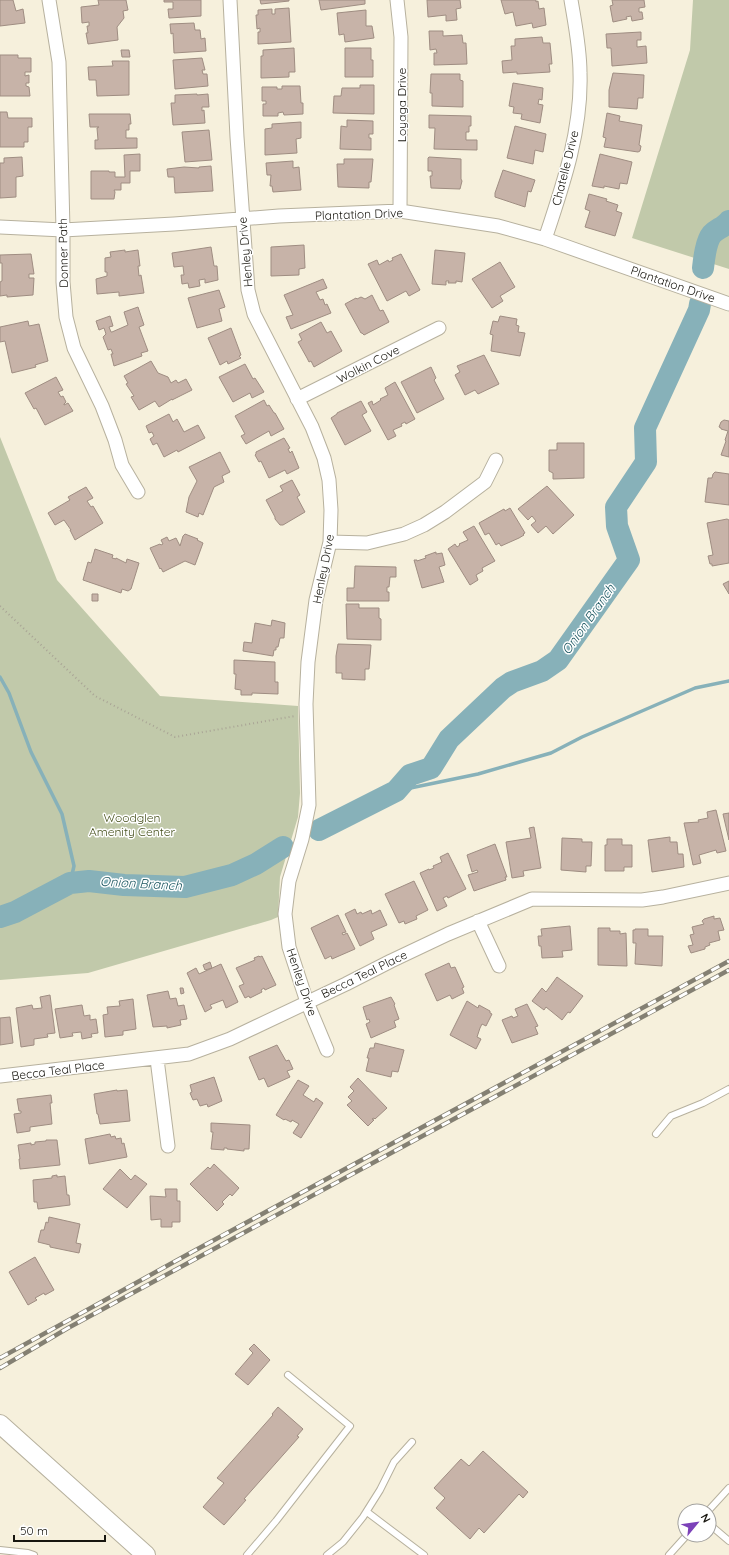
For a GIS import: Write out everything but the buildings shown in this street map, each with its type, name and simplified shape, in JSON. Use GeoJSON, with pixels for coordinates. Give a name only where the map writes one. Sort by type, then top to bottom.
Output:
{"type":"FeatureCollection","features":[{"type":"Feature","properties":{"kind":"main road"},"geometry":{"type":"LineString","coordinates":[[0,1424],[146,1555]]}},
{"type":"Feature","properties":{"kind":"street","name":"Donner Path"},"geometry":{"type":"LineString","coordinates":[[49,0],[59,62],[63,282],[66,317],[74,348],[102,406],[122,465],[138,492]]}},
{"type":"Feature","properties":{"kind":"street","name":"Henley Drive"},"geometry":{"type":"LineString","coordinates":[[230,0],[242,219],[248,290],[254,314],[312,427],[324,458],[330,491],[330,542],[316,600],[308,662],[306,704],[309,805],[302,839],[289,881],[285,914],[289,947],[307,1002],[327,1050]]}},
{"type":"Feature","properties":{"kind":"street","name":"Loyaga Drive"},"geometry":{"type":"LineString","coordinates":[[396,0],[401,37],[400,211]]}},
{"type":"Feature","properties":{"kind":"street","name":"Chatelle Drive"},"geometry":{"type":"LineString","coordinates":[[545,239],[573,148],[579,107],[580,73],[576,27],[571,0]]}},
{"type":"Feature","properties":{"kind":"street","name":"Plantation Drive"},"geometry":{"type":"LineString","coordinates":[[0,227],[63,230],[400,211],[498,226],[545,239],[729,304]]}},
{"type":"Feature","properties":{"kind":"street","name":"Wolkin Cove"},"geometry":{"type":"LineString","coordinates":[[297,400],[439,328]]}},
{"type":"Feature","properties":{"kind":"street"},"geometry":{"type":"LineString","coordinates":[[330,542],[367,542],[404,534],[424,525],[445,512],[485,482],[496,460]]}},
{"type":"Feature","properties":{"kind":"street","name":"Becca Teal Place"},"geometry":{"type":"LineString","coordinates":[[0,1076],[157,1059],[189,1054],[230,1039],[478,921],[532,899],[642,900],[729,884]]}},
{"type":"Feature","properties":{"kind":"street"},"geometry":{"type":"LineString","coordinates":[[478,921],[499,966]]}},
{"type":"Feature","properties":{"kind":"street"},"geometry":{"type":"LineString","coordinates":[[157,1059],[168,1146]]}},
{"type":"Feature","properties":{"kind":"lane"},"geometry":{"type":"LineString","coordinates":[[656,1134],[671,1116],[703,1103],[729,1089]]}},
{"type":"Feature","properties":{"kind":"lane"},"geometry":{"type":"LineString","coordinates":[[247,1555],[276,1521],[350,1426],[288,1375]]}},
{"type":"Feature","properties":{"kind":"lane"},"geometry":{"type":"LineString","coordinates":[[327,1555],[343,1542],[367,1512],[394,1462],[412,1442]]}},
{"type":"Feature","properties":{"kind":"lane"},"geometry":{"type":"LineString","coordinates":[[715,1503],[729,1488]]}},
{"type":"Feature","properties":{"kind":"lane"},"geometry":{"type":"LineString","coordinates":[[367,1512],[424,1555]]}},
{"type":"Feature","properties":{"kind":"lane"},"geometry":{"type":"LineString","coordinates":[[717,1531],[729,1541]]}},
{"type":"Feature","properties":{"kind":"lane"},"geometry":{"type":"LineString","coordinates":[[669,1555],[680,1543]]}},
{"type":"Feature","properties":{"kind":"lane"},"geometry":{"type":"LineString","coordinates":[[0,1550],[34,1555]]}},
{"type":"Feature","properties":{"kind":"path"},"geometry":{"type":"LineString","coordinates":[[0,606],[95,696],[176,737],[295,716]]}},
{"type":"Feature","properties":{"kind":"green space"},"geometry":{"type":"Polygon","coordinates":[[[693,0],[729,0],[729,269],[632,238],[690,50],[693,0]]]}},
{"type":"Feature","properties":{"kind":"green space","name":"Woodglen Amenity Center"},"geometry":{"type":"Polygon","coordinates":[[[0,437],[57,580],[160,696],[298,706],[300,793],[298,817],[280,877],[278,917],[88,973],[0,980],[0,437]]]}},
{"type":"Feature","properties":{"kind":"waterway","name":"Onion Branch"},"geometry":{"type":"LineString","coordinates":[[703,268],[710,237],[714,232],[729,221]]}},
{"type":"Feature","properties":{"kind":"waterway","name":"Onion Branch"},"geometry":{"type":"LineString","coordinates":[[319,830],[396,791],[410,775],[431,768],[449,739],[503,688],[512,682],[542,671],[558,660],[629,560],[617,526],[616,507],[646,462],[645,428],[699,310],[700,304]]}},
{"type":"Feature","properties":{"kind":"waterway"},"geometry":{"type":"LineString","coordinates":[[0,677],[9,693],[31,752],[62,814],[74,866],[70,883]]}},
{"type":"Feature","properties":{"kind":"waterway"},"geometry":{"type":"LineString","coordinates":[[396,791],[478,774],[551,753],[582,737],[695,688],[729,681]]}},
{"type":"Feature","properties":{"kind":"waterway","name":"Onion Branch"},"geometry":{"type":"LineString","coordinates":[[0,917],[15,912],[70,883],[89,881],[124,885],[185,887],[232,875],[256,864],[283,847]]}},
{"type":"Feature","properties":{"kind":"railway"},"geometry":{"type":"LineString","coordinates":[[0,1358],[192,1252],[729,961]]}},
{"type":"Feature","properties":{"kind":"railway"},"geometry":{"type":"LineString","coordinates":[[0,1368],[68,1328],[729,970]]}}]}
